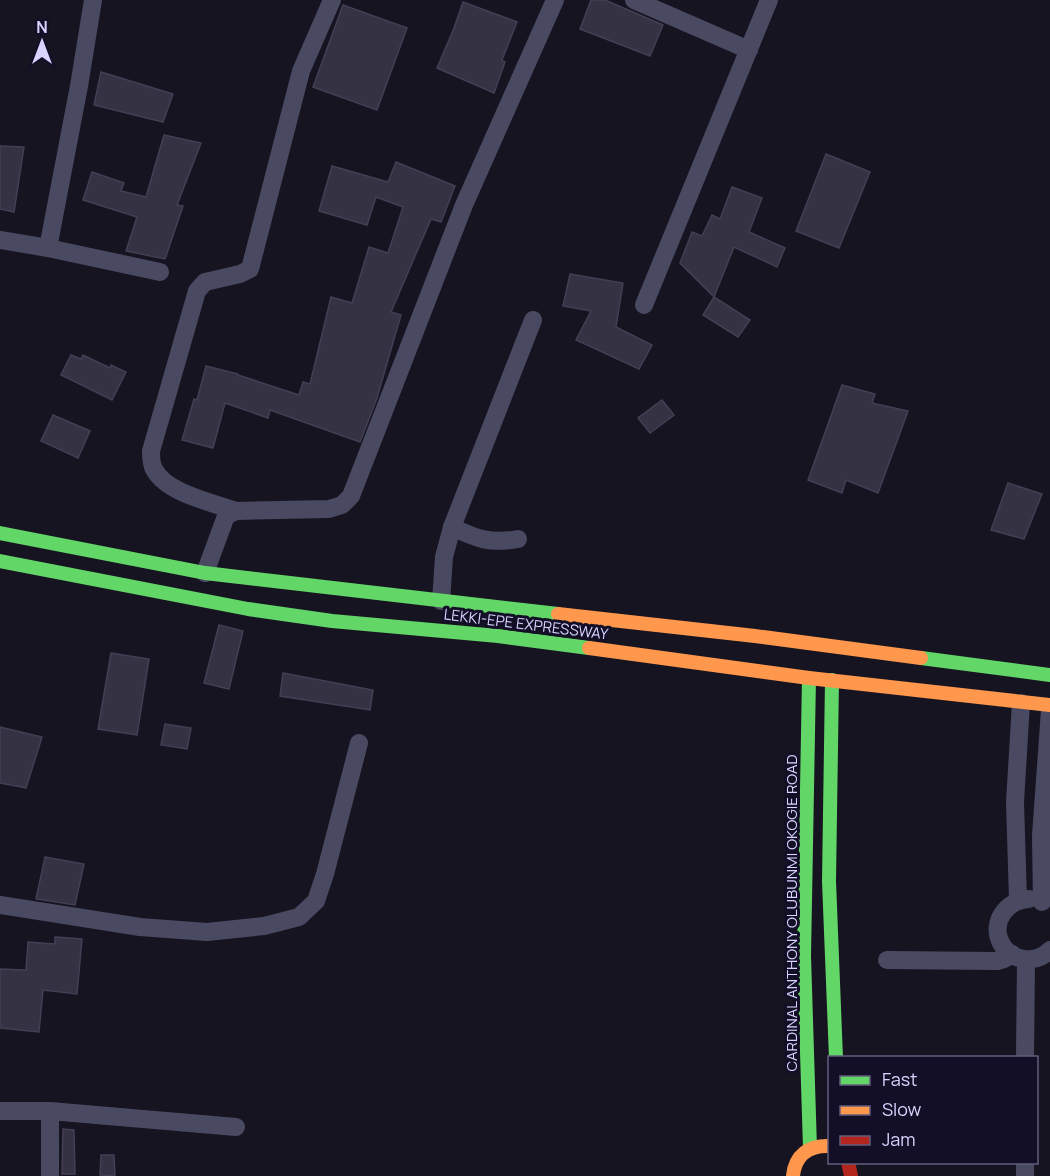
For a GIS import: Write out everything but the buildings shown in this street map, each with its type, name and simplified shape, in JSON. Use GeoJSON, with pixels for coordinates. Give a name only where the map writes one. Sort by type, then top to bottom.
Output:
{"type":"FeatureCollection","features":[{"type":"Feature","properties":{"kind":"main road","name":"LEKKI-EPE EXPRESSWAY"},"geometry":{"type":"LineString","coordinates":[[0,533],[205,573],[441,602],[754,636],[1050,675]]}},
{"type":"Feature","properties":{"kind":"main road","name":"LEKKI-EPE EXPRESSWAY"},"geometry":{"type":"LineString","coordinates":[[0,561],[248,609],[332,621],[498,636],[1050,708]]}},
{"type":"Feature","properties":{"kind":"main road","name":"CARDINAL ANTHONY OLUBUNMI OKOGIE ROAD"},"geometry":{"type":"LineString","coordinates":[[809,678],[804,956],[810,1148]]}},
{"type":"Feature","properties":{"kind":"main road"},"geometry":{"type":"LineString","coordinates":[[832,680],[829,881],[836,1056]]}},
{"type":"Feature","properties":{"kind":"main road"},"geometry":{"type":"LineString","coordinates":[[807,744],[830,745]]}},
{"type":"Feature","properties":{"kind":"main road"},"geometry":{"type":"LineString","coordinates":[[793,1176],[796,1161],[802,1153],[810,1148],[828,1146]]}},
{"type":"Feature","properties":{"kind":"street"},"geometry":{"type":"LineString","coordinates":[[48,248],[80,86],[93,0]]}},
{"type":"Feature","properties":{"kind":"street"},"geometry":{"type":"LineString","coordinates":[[332,0],[300,71],[250,268],[240,274],[205,282],[197,291],[151,451],[152,468],[162,481],[174,489],[236,511],[329,509],[342,505],[351,496],[464,205],[555,0]]}},
{"type":"Feature","properties":{"kind":"street"},"geometry":{"type":"LineString","coordinates":[[634,0],[749,50]]}},
{"type":"Feature","properties":{"kind":"street"},"geometry":{"type":"LineString","coordinates":[[644,305],[770,0]]}},
{"type":"Feature","properties":{"kind":"street"},"geometry":{"type":"LineString","coordinates":[[0,240],[160,272]]}},
{"type":"Feature","properties":{"kind":"street"},"geometry":{"type":"LineString","coordinates":[[441,602],[444,557],[452,527],[533,320]]}},
{"type":"Feature","properties":{"kind":"street"},"geometry":{"type":"LineString","coordinates":[[205,573],[226,516],[236,511]]}},
{"type":"Feature","properties":{"kind":"street"},"geometry":{"type":"LineString","coordinates":[[452,527],[476,538],[501,542],[518,539]]}},
{"type":"Feature","properties":{"kind":"street"},"geometry":{"type":"LineString","coordinates":[[1018,900],[1015,802],[1021,703]]}},
{"type":"Feature","properties":{"kind":"street"},"geometry":{"type":"LineString","coordinates":[[1019,957],[1007,951],[1001,943],[998,923],[1002,913],[1018,900],[1026,898],[1046,905],[1041,836],[1050,708]]}},
{"type":"Feature","properties":{"kind":"street"},"geometry":{"type":"LineString","coordinates":[[0,905],[140,927],[207,932],[264,926],[299,917],[315,901],[325,874],[359,743]]}},
{"type":"Feature","properties":{"kind":"street"},"geometry":{"type":"LineString","coordinates":[[887,960],[997,961],[1019,957],[1036,959],[1050,950]]}},
{"type":"Feature","properties":{"kind":"street"},"geometry":{"type":"LineString","coordinates":[[1019,957],[1026,1056]]}},
{"type":"Feature","properties":{"kind":"street"},"geometry":{"type":"LineString","coordinates":[[0,1111],[50,1111],[237,1127]]}},
{"type":"Feature","properties":{"kind":"street"},"geometry":{"type":"LineString","coordinates":[[50,1111],[50,1176]]}},
{"type":"Feature","properties":{"kind":"traffic: fast"},"geometry":{"type":"LineString","coordinates":[[0,533],[205,573],[558,614]]}},
{"type":"Feature","properties":{"kind":"traffic: fast"},"geometry":{"type":"LineString","coordinates":[[0,561],[248,609],[332,621],[498,636],[589,648]]}},
{"type":"Feature","properties":{"kind":"traffic: fast"},"geometry":{"type":"LineString","coordinates":[[921,658],[1050,675]]}},
{"type":"Feature","properties":{"kind":"traffic: fast"},"geometry":{"type":"LineString","coordinates":[[809,678],[804,956],[810,1148]]}},
{"type":"Feature","properties":{"kind":"traffic: fast"},"geometry":{"type":"LineString","coordinates":[[832,680],[829,881],[836,1056]]}},
{"type":"Feature","properties":{"kind":"traffic: slow"},"geometry":{"type":"LineString","coordinates":[[558,614],[755,636],[921,658]]}},
{"type":"Feature","properties":{"kind":"traffic: slow"},"geometry":{"type":"LineString","coordinates":[[589,648],[809,678],[1050,705]]}},
{"type":"Feature","properties":{"kind":"traffic: slow"},"geometry":{"type":"LineString","coordinates":[[793,1176],[797,1162],[804,1153],[816,1147],[828,1146]]}},
{"type":"Feature","properties":{"kind":"traffic: jam"},"geometry":{"type":"LineString","coordinates":[[848,1164],[851,1176]]}}]}
